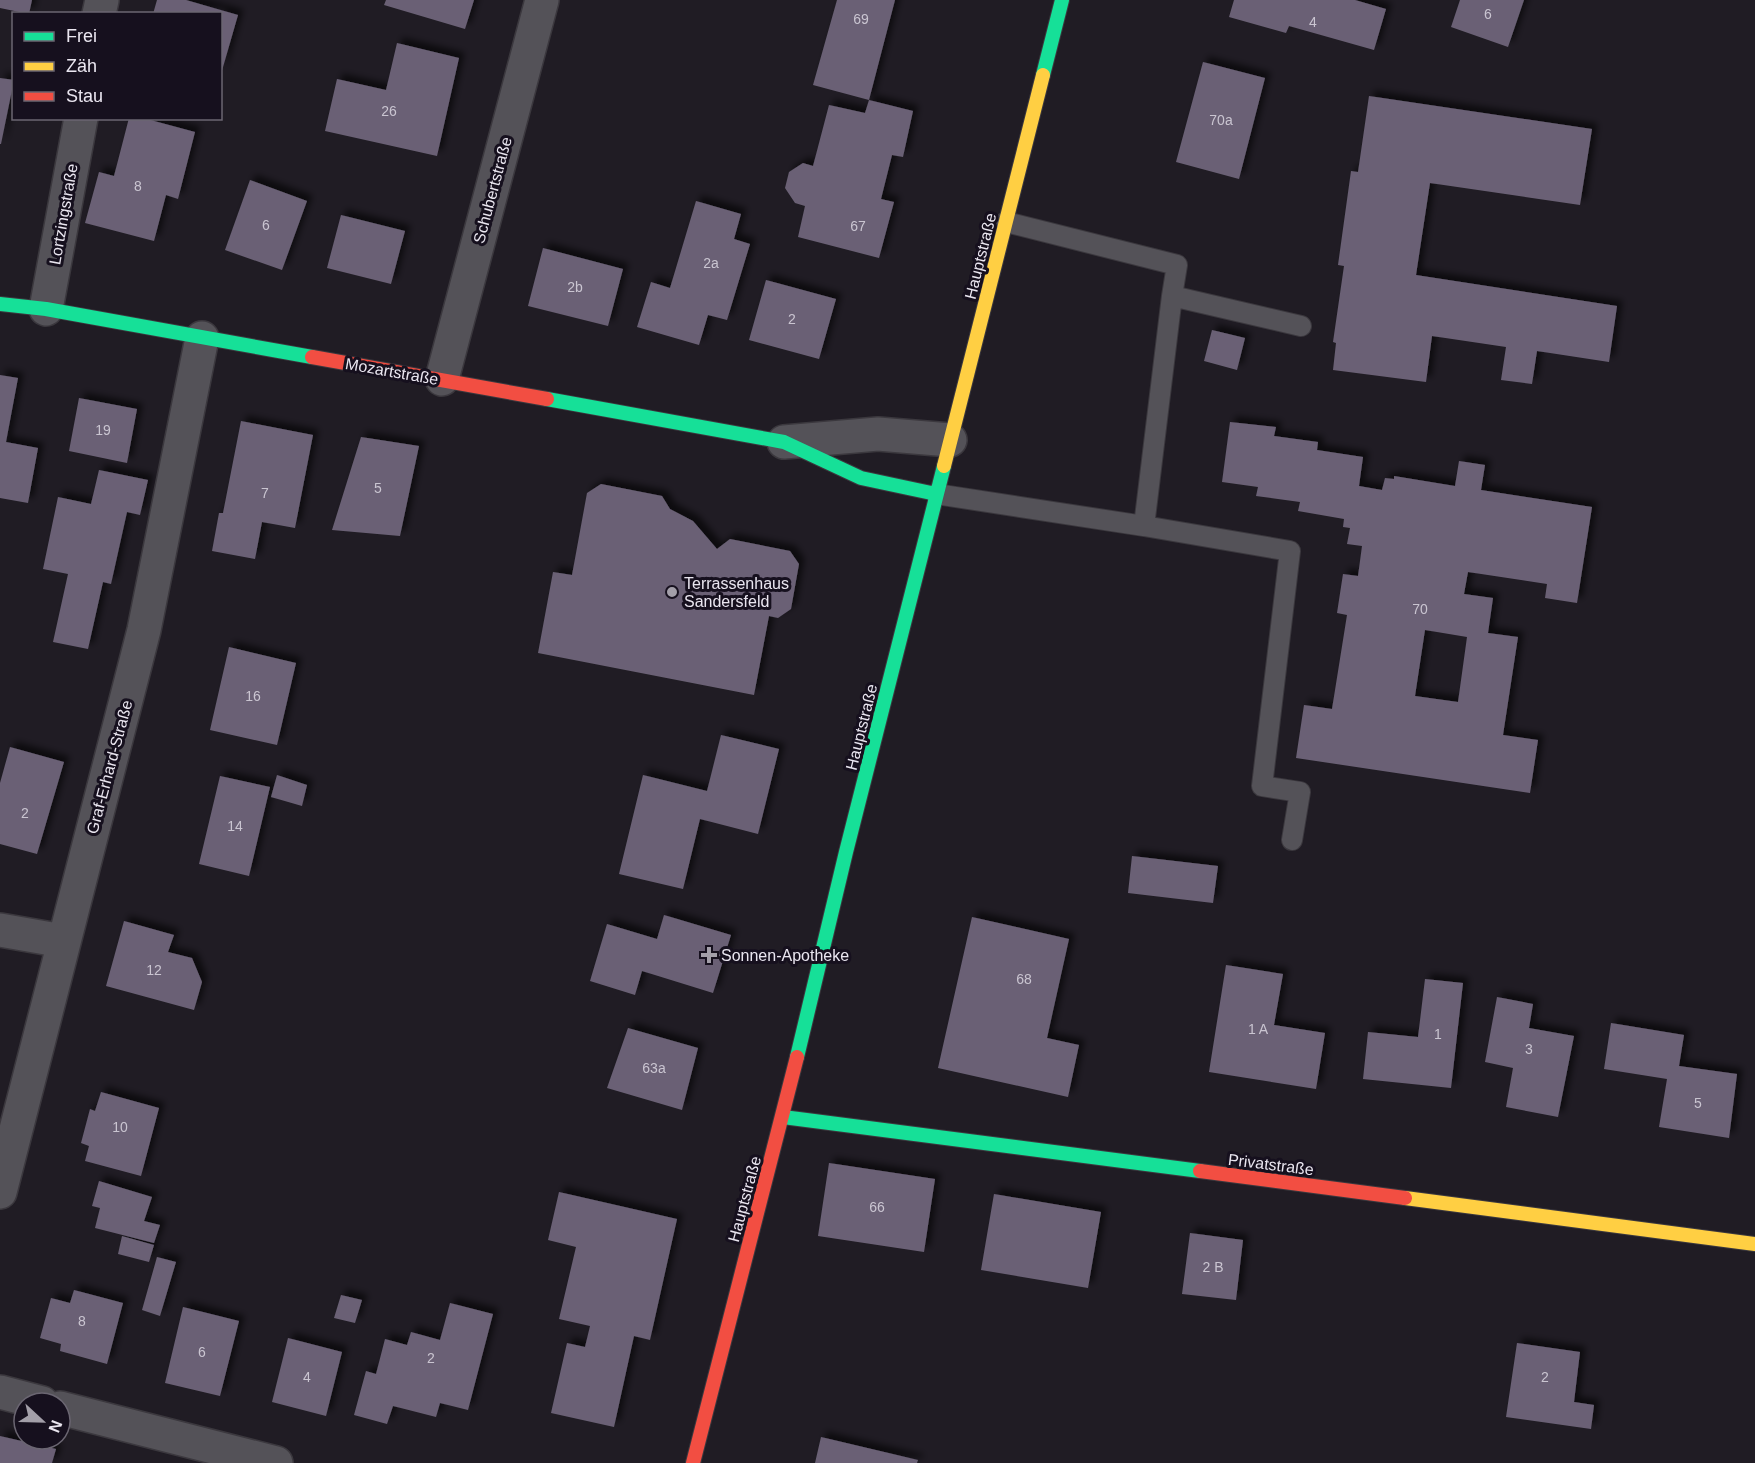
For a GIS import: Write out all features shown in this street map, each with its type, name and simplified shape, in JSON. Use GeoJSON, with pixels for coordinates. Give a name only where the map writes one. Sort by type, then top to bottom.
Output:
{"type":"FeatureCollection","features":[{"type":"Feature","properties":{"kind":"street","name":"Schubertstraße"},"geometry":{"type":"LineString","coordinates":[[442,379],[542,0]]}},
{"type":"Feature","properties":{"kind":"street","name":"Hauptstraße"},"geometry":{"type":"LineString","coordinates":[[693,1463],[783,1118],[846,852],[1062,0]]}},
{"type":"Feature","properties":{"kind":"street","name":"Lortzingstraße"},"geometry":{"type":"LineString","coordinates":[[46,309],[81,120]]}},
{"type":"Feature","properties":{"kind":"street","name":"Mozartstraße"},"geometry":{"type":"LineString","coordinates":[[0,304],[46,309],[784,442],[861,478],[936,494]]}},
{"type":"Feature","properties":{"kind":"street","name":"Graf-Erhard-Straße"},"geometry":{"type":"LineString","coordinates":[[0,1192],[144,630],[201,338]]}},
{"type":"Feature","properties":{"kind":"street","name":"Mozartstraße"},"geometry":{"type":"LineString","coordinates":[[784,442],[878,434],[950,440]]}},
{"type":"Feature","properties":{"kind":"street"},"geometry":{"type":"LineString","coordinates":[[0,930],[63,941]]}},
{"type":"Feature","properties":{"kind":"street","name":"Privatstraße"},"geometry":{"type":"LineString","coordinates":[[783,1118],[1755,1244]]}},
{"type":"Feature","properties":{"kind":"street"},"geometry":{"type":"LineString","coordinates":[[72,1411],[276,1463]]}},
{"type":"Feature","properties":{"kind":"lane"},"geometry":{"type":"LineString","coordinates":[[1006,222],[1177,265],[1144,526]]}},
{"type":"Feature","properties":{"kind":"lane"},"geometry":{"type":"LineString","coordinates":[[1172,296],[1301,326]]}},
{"type":"Feature","properties":{"kind":"lane"},"geometry":{"type":"LineString","coordinates":[[936,494],[1290,551],[1262,786],[1299,792],[1292,840]]}},
{"type":"Feature","properties":{"kind":"building"},"geometry":{"type":"Polygon","coordinates":[[[0,0],[32,0],[29,12],[0,8],[0,0]]]}},
{"type":"Feature","properties":{"kind":"building"},"geometry":{"type":"Polygon","coordinates":[[[157,0],[186,0],[238,15],[222,71],[222,12],[154,12],[157,0]]]}},
{"type":"Feature","properties":{"kind":"building"},"geometry":{"type":"Polygon","coordinates":[[[386,0],[474,0],[465,29],[384,5],[386,0]]]}},
{"type":"Feature","properties":{"kind":"building"},"geometry":{"type":"Polygon","coordinates":[[[837,0],[895,0],[869,100],[813,85],[837,0]]]}},
{"type":"Feature","properties":{"kind":"building"},"geometry":{"type":"Polygon","coordinates":[[[1234,0],[1355,0],[1386,9],[1374,50],[1289,26],[1286,33],[1229,17],[1234,0]]]}},
{"type":"Feature","properties":{"kind":"building"},"geometry":{"type":"Polygon","coordinates":[[[1460,0],[1524,0],[1508,47],[1451,27],[1460,0]]]}},
{"type":"Feature","properties":{"kind":"building"},"geometry":{"type":"Polygon","coordinates":[[[397,43],[459,58],[437,156],[325,131],[337,79],[386,90],[397,43]]]}},
{"type":"Feature","properties":{"kind":"building"},"geometry":{"type":"Polygon","coordinates":[[[1203,62],[1265,78],[1239,179],[1176,162],[1203,62]]]}},
{"type":"Feature","properties":{"kind":"building"},"geometry":{"type":"Polygon","coordinates":[[[0,78],[12,80],[12,90],[0,144],[0,78]]]}},
{"type":"Feature","properties":{"kind":"building"},"geometry":{"type":"Polygon","coordinates":[[[1369,96],[1592,129],[1580,205],[1430,183],[1416,275],[1617,306],[1609,362],[1537,351],[1532,384],[1501,380],[1506,347],[1432,336],[1426,382],[1333,370],[1336,343],[1333,342],[1344,266],[1338,265],[1351,171],[1358,172],[1369,96]]]}},
{"type":"Feature","properties":{"kind":"building"},"geometry":{"type":"Polygon","coordinates":[[[869,100],[913,111],[903,157],[892,155],[881,199],[894,202],[879,258],[798,237],[805,206],[795,203],[785,188],[789,172],[803,163],[813,166],[829,105],[865,113],[869,100]]]}},
{"type":"Feature","properties":{"kind":"building"},"geometry":{"type":"Polygon","coordinates":[[[128,120],[150,120],[195,132],[178,199],[166,195],[154,241],[85,223],[99,172],[114,176],[128,120]]]}},
{"type":"Feature","properties":{"kind":"building"},"geometry":{"type":"Polygon","coordinates":[[[250,180],[307,201],[282,270],[225,250],[250,180]]]}},
{"type":"Feature","properties":{"kind":"building"},"geometry":{"type":"Polygon","coordinates":[[[696,201],[741,214],[734,239],[750,244],[727,320],[708,315],[699,345],[637,327],[651,282],[670,288],[696,201]]]}},
{"type":"Feature","properties":{"kind":"building"},"geometry":{"type":"Polygon","coordinates":[[[341,215],[405,231],[391,284],[327,268],[341,215]]]}},
{"type":"Feature","properties":{"kind":"building"},"geometry":{"type":"Polygon","coordinates":[[[543,248],[623,269],[608,326],[528,306],[543,248]]]}},
{"type":"Feature","properties":{"kind":"building"},"geometry":{"type":"Polygon","coordinates":[[[766,280],[836,299],[819,359],[749,340],[766,280]]]}},
{"type":"Feature","properties":{"kind":"building"},"geometry":{"type":"Polygon","coordinates":[[[1212,330],[1245,338],[1237,370],[1204,361],[1212,330]]]}},
{"type":"Feature","properties":{"kind":"building"},"geometry":{"type":"Polygon","coordinates":[[[0,375],[18,378],[6,442],[38,448],[28,503],[0,498],[0,375]]]}},
{"type":"Feature","properties":{"kind":"building"},"geometry":{"type":"Polygon","coordinates":[[[79,398],[137,409],[127,463],[69,451],[79,398]]]}},
{"type":"Feature","properties":{"kind":"building"},"geometry":{"type":"Polygon","coordinates":[[[241,421],[313,435],[295,528],[262,522],[255,559],[212,551],[219,513],[223,513],[241,421]]]}},
{"type":"Feature","properties":{"kind":"building"},"geometry":{"type":"Polygon","coordinates":[[[1230,422],[1276,427],[1274,436],[1318,442],[1317,450],[1363,457],[1359,486],[1382,490],[1385,478],[1394,479],[1394,476],[1455,486],[1459,461],[1485,465],[1481,490],[1592,507],[1577,603],[1545,598],[1547,584],[1468,572],[1464,594],[1493,598],[1488,633],[1518,637],[1503,735],[1538,740],[1530,793],[1296,758],[1304,705],[1332,709],[1347,615],[1337,613],[1343,574],[1358,576],[1362,546],[1347,544],[1350,528],[1343,527],[1344,519],[1298,511],[1300,502],[1256,496],[1258,487],[1222,482],[1230,422]],[[1425,630],[1415,696],[1458,702],[1467,637],[1425,630]]]}},
{"type":"Feature","properties":{"kind":"building"},"geometry":{"type":"Polygon","coordinates":[[[361,437],[419,446],[400,536],[332,530],[361,437]]]}},
{"type":"Feature","properties":{"kind":"building"},"geometry":{"type":"Polygon","coordinates":[[[99,470],[148,480],[140,515],[127,512],[111,584],[103,582],[88,649],[53,642],[68,574],[43,569],[58,497],[91,504],[99,470]]]}},
{"type":"Feature","properties":{"kind":"building","name":"Terrassenhaus Sandersfeld"},"geometry":{"type":"Polygon","coordinates":[[[601,484],[662,496],[670,509],[693,521],[717,549],[730,539],[790,551],[799,564],[791,609],[778,618],[769,616],[754,695],[538,653],[553,572],[572,575],[587,493],[601,484]]]}},
{"type":"Feature","properties":{"kind":"building"},"geometry":{"type":"Polygon","coordinates":[[[229,647],[296,663],[277,745],[210,730],[229,647]]]}},
{"type":"Feature","properties":{"kind":"building"},"geometry":{"type":"Polygon","coordinates":[[[721,735],[779,749],[758,834],[700,819],[683,889],[619,874],[643,775],[707,791],[721,735]]]}},
{"type":"Feature","properties":{"kind":"building"},"geometry":{"type":"Polygon","coordinates":[[[10,747],[64,762],[37,854],[0,844],[0,783],[10,747]]]}},
{"type":"Feature","properties":{"kind":"building"},"geometry":{"type":"Polygon","coordinates":[[[277,775],[307,785],[302,806],[271,797],[277,775]]]}},
{"type":"Feature","properties":{"kind":"building"},"geometry":{"type":"Polygon","coordinates":[[[220,776],[270,787],[249,876],[199,864],[220,776]]]}},
{"type":"Feature","properties":{"kind":"building"},"geometry":{"type":"Polygon","coordinates":[[[1132,856],[1218,866],[1213,903],[1128,893],[1132,856]]]}},
{"type":"Feature","properties":{"kind":"building"},"geometry":{"type":"Polygon","coordinates":[[[664,915],[731,935],[713,993],[642,971],[635,995],[590,981],[607,924],[657,939],[664,915]]]}},
{"type":"Feature","properties":{"kind":"building"},"geometry":{"type":"Polygon","coordinates":[[[972,917],[1069,939],[1047,1038],[1079,1045],[1068,1097],[938,1068],[972,917]]]}},
{"type":"Feature","properties":{"kind":"building"},"geometry":{"type":"Polygon","coordinates":[[[124,921],[174,935],[168,952],[192,958],[202,982],[194,1010],[106,986],[124,921]]]}},
{"type":"Feature","properties":{"kind":"building"},"geometry":{"type":"Polygon","coordinates":[[[1226,965],[1283,974],[1274,1025],[1325,1033],[1316,1089],[1209,1072],[1226,965]]]}},
{"type":"Feature","properties":{"kind":"building"},"geometry":{"type":"Polygon","coordinates":[[[1425,979],[1463,983],[1451,1088],[1363,1079],[1368,1032],[1418,1037],[1425,979]]]}},
{"type":"Feature","properties":{"kind":"building"},"geometry":{"type":"Polygon","coordinates":[[[1497,997],[1533,1004],[1529,1028],[1574,1036],[1558,1117],[1506,1107],[1513,1068],[1485,1062],[1497,997]]]}},
{"type":"Feature","properties":{"kind":"building"},"geometry":{"type":"Polygon","coordinates":[[[1611,1023],[1684,1035],[1679,1066],[1737,1074],[1729,1138],[1659,1127],[1667,1079],[1604,1069],[1611,1023]]]}},
{"type":"Feature","properties":{"kind":"building"},"geometry":{"type":"Polygon","coordinates":[[[628,1028],[698,1048],[682,1110],[607,1088],[628,1028]]]}},
{"type":"Feature","properties":{"kind":"building"},"geometry":{"type":"Polygon","coordinates":[[[101,1092],[159,1108],[141,1176],[85,1161],[89,1146],[81,1143],[90,1109],[95,1111],[101,1092]]]}},
{"type":"Feature","properties":{"kind":"building"},"geometry":{"type":"Polygon","coordinates":[[[829,1163],[935,1179],[924,1252],[818,1236],[829,1163]]]}},
{"type":"Feature","properties":{"kind":"building"},"geometry":{"type":"Polygon","coordinates":[[[99,1181],[152,1197],[144,1221],[160,1225],[154,1243],[95,1228],[100,1208],[92,1206],[99,1181]]]}},
{"type":"Feature","properties":{"kind":"building"},"geometry":{"type":"Polygon","coordinates":[[[559,1192],[677,1219],[650,1340],[634,1336],[614,1427],[551,1413],[567,1343],[585,1347],[590,1326],[559,1319],[576,1247],[548,1240],[559,1192]]]}},
{"type":"Feature","properties":{"kind":"building"},"geometry":{"type":"Polygon","coordinates":[[[994,1194],[1101,1212],[1088,1288],[981,1270],[994,1194]]]}},
{"type":"Feature","properties":{"kind":"building"},"geometry":{"type":"Polygon","coordinates":[[[1190,1233],[1243,1240],[1236,1300],[1182,1294],[1190,1233]]]}},
{"type":"Feature","properties":{"kind":"building"},"geometry":{"type":"Polygon","coordinates":[[[122,1236],[154,1245],[149,1262],[118,1254],[122,1236]]]}},
{"type":"Feature","properties":{"kind":"building"},"geometry":{"type":"Polygon","coordinates":[[[157,1257],[176,1262],[160,1316],[142,1310],[157,1257]]]}},
{"type":"Feature","properties":{"kind":"building"},"geometry":{"type":"Polygon","coordinates":[[[74,1290],[123,1303],[107,1364],[60,1351],[61,1344],[40,1338],[51,1298],[70,1303],[74,1290]]]}},
{"type":"Feature","properties":{"kind":"building"},"geometry":{"type":"Polygon","coordinates":[[[341,1295],[362,1300],[355,1323],[334,1318],[341,1295]]]}},
{"type":"Feature","properties":{"kind":"building"},"geometry":{"type":"Polygon","coordinates":[[[450,1303],[493,1314],[468,1410],[440,1403],[436,1417],[393,1406],[387,1424],[354,1415],[366,1371],[376,1374],[385,1339],[407,1345],[411,1332],[440,1340],[450,1303]]]}},
{"type":"Feature","properties":{"kind":"building"},"geometry":{"type":"Polygon","coordinates":[[[183,1307],[239,1321],[220,1396],[165,1383],[183,1307]]]}},
{"type":"Feature","properties":{"kind":"building"},"geometry":{"type":"Polygon","coordinates":[[[288,1338],[342,1352],[326,1416],[272,1402],[288,1338]]]}},
{"type":"Feature","properties":{"kind":"building"},"geometry":{"type":"Polygon","coordinates":[[[1517,1343],[1580,1352],[1574,1402],[1594,1405],[1591,1429],[1506,1417],[1517,1343]]]}},
{"type":"Feature","properties":{"kind":"building"},"geometry":{"type":"Polygon","coordinates":[[[0,1436],[12,1439],[12,1451],[55,1451],[52,1463],[0,1463],[0,1436]]]}},
{"type":"Feature","properties":{"kind":"building"},"geometry":{"type":"Polygon","coordinates":[[[821,1437],[918,1460],[917,1463],[815,1463],[821,1437]]]}},
{"type":"Feature","properties":{"kind":"traffic: fast"},"geometry":{"type":"LineString","coordinates":[[1043,75],[1062,0]]}},
{"type":"Feature","properties":{"kind":"traffic: fast"},"geometry":{"type":"LineString","coordinates":[[0,304],[46,309],[312,357]]}},
{"type":"Feature","properties":{"kind":"traffic: fast"},"geometry":{"type":"LineString","coordinates":[[547,399],[784,442],[861,478],[936,494]]}},
{"type":"Feature","properties":{"kind":"traffic: fast"},"geometry":{"type":"LineString","coordinates":[[797,1057],[846,852],[944,466]]}},
{"type":"Feature","properties":{"kind":"traffic: fast"},"geometry":{"type":"LineString","coordinates":[[783,1117],[1200,1171]]}},
{"type":"Feature","properties":{"kind":"traffic: slow"},"geometry":{"type":"LineString","coordinates":[[944,466],[1043,75]]}},
{"type":"Feature","properties":{"kind":"traffic: slow"},"geometry":{"type":"LineString","coordinates":[[1405,1198],[1755,1244]]}},
{"type":"Feature","properties":{"kind":"traffic: jam"},"geometry":{"type":"LineString","coordinates":[[312,357],[547,399]]}},
{"type":"Feature","properties":{"kind":"traffic: jam"},"geometry":{"type":"LineString","coordinates":[[693,1463],[797,1057]]}},
{"type":"Feature","properties":{"kind":"traffic: jam"},"geometry":{"type":"LineString","coordinates":[[1200,1171],[1405,1198]]}},
{"type":"Feature","properties":{"kind":"place","name":"Terrassenhaus Sandersfeld"},"geometry":{"type":"Point","coordinates":[672,592]}},
{"type":"Feature","properties":{"kind":"place","name":"Sonnen-Apotheke"},"geometry":{"type":"Point","coordinates":[709,955]}}]}
